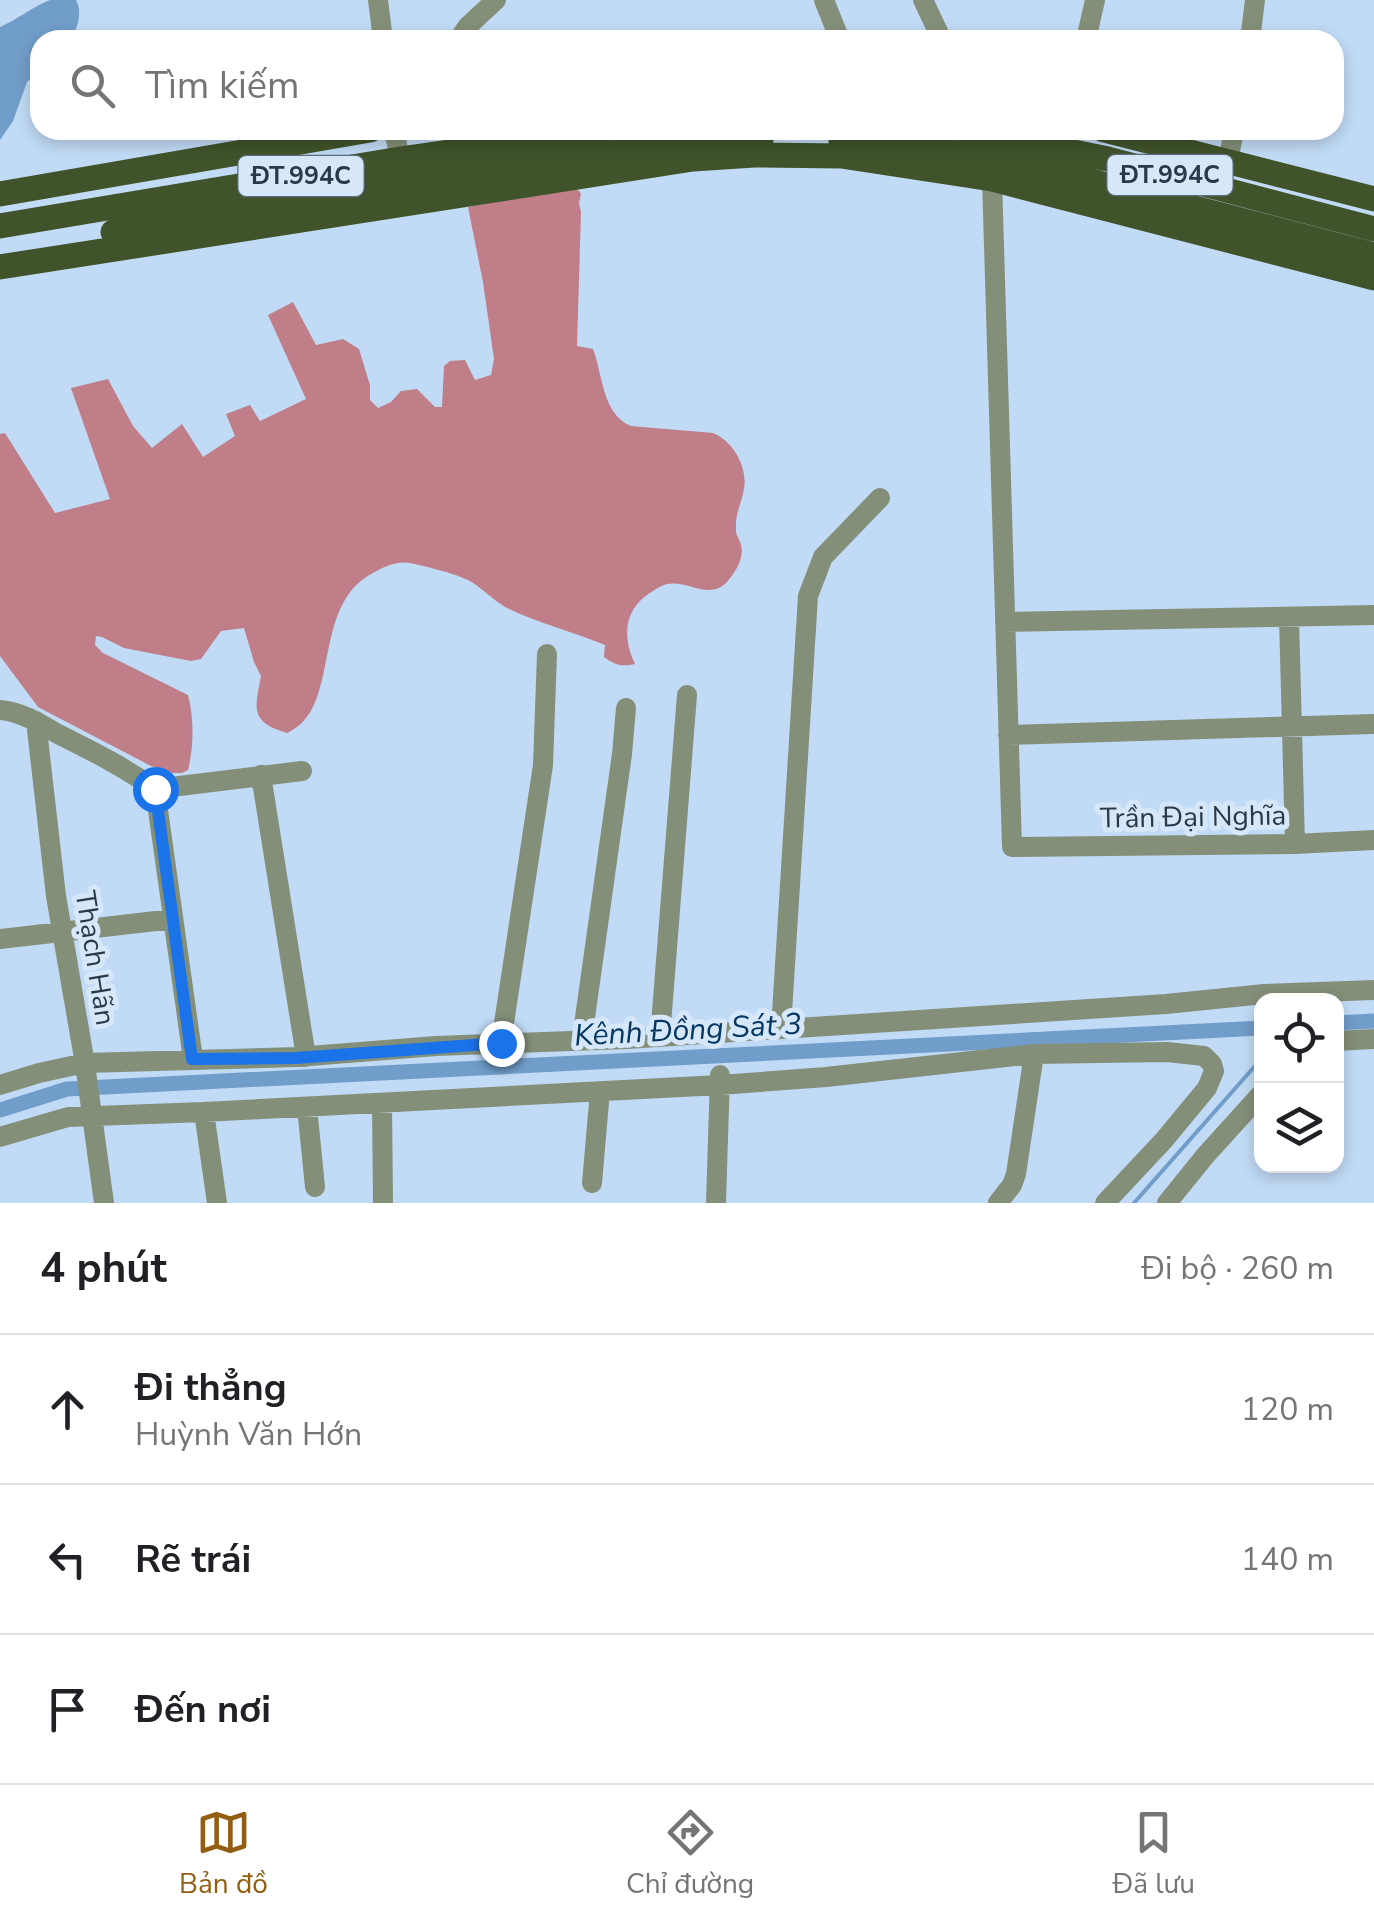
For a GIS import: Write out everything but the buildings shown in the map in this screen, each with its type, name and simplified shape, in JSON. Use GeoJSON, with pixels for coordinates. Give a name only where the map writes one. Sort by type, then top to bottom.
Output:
{"type":"FeatureCollection","features":[{"type":"Feature","properties":{"kind":"main road","name":"ĐT.994C"},"geometry":{"type":"LineString","coordinates":[[0,194],[312,140]]}},
{"type":"Feature","properties":{"kind":"main road","name":"ĐT.994C"},"geometry":{"type":"LineString","coordinates":[[0,266],[405,182],[564,140]]}},
{"type":"Feature","properties":{"kind":"main road","name":"ĐT.994C"},"geometry":{"type":"LineString","coordinates":[[0,252],[405,182],[701,140]]}},
{"type":"Feature","properties":{"kind":"main road","name":"ĐT.994C"},"geometry":{"type":"LineString","coordinates":[[781,140],[854,141],[978,154],[1374,255]]}},
{"type":"Feature","properties":{"kind":"main road","name":"ĐT.994C"},"geometry":{"type":"LineString","coordinates":[[1014,140],[1108,159],[1374,229]]}},
{"type":"Feature","properties":{"kind":"main road","name":"ĐT.994C"},"geometry":{"type":"LineString","coordinates":[[1143,140],[1374,199]]}},
{"type":"Feature","properties":{"kind":"main road","name":"ĐT.994C"},"geometry":{"type":"LineString","coordinates":[[0,226],[405,182],[754,155],[841,156],[992,180],[1374,278]]}},
{"type":"Feature","properties":{"kind":"street"},"geometry":{"type":"LineString","coordinates":[[378,0],[382,30]]}},
{"type":"Feature","properties":{"kind":"street"},"geometry":{"type":"LineString","coordinates":[[465,30],[496,0]]}},
{"type":"Feature","properties":{"kind":"street"},"geometry":{"type":"LineString","coordinates":[[824,0],[836,30]]}},
{"type":"Feature","properties":{"kind":"street"},"geometry":{"type":"LineString","coordinates":[[922,0],[937,30]]}},
{"type":"Feature","properties":{"kind":"street"},"geometry":{"type":"LineString","coordinates":[[1088,30],[1095,0]]}},
{"type":"Feature","properties":{"kind":"street"},"geometry":{"type":"LineString","coordinates":[[1251,30],[1254,0]]}},
{"type":"Feature","properties":{"kind":"street"},"geometry":{"type":"LineString","coordinates":[[396,140],[405,182]]}},
{"type":"Feature","properties":{"kind":"street"},"geometry":{"type":"LineString","coordinates":[[1228,162],[1232,140]]}},
{"type":"Feature","properties":{"kind":"street"},"geometry":{"type":"LineString","coordinates":[[992,180],[1008,734],[1374,724]]}},
{"type":"Feature","properties":{"kind":"street"},"geometry":{"type":"LineString","coordinates":[[781,1029],[808,596],[823,557],[880,498]]}},
{"type":"Feature","properties":{"kind":"street"},"geometry":{"type":"LineString","coordinates":[[1005,622],[1374,615]]}},
{"type":"Feature","properties":{"kind":"street"},"geometry":{"type":"LineString","coordinates":[[1289,617],[1296,844]]}},
{"type":"Feature","properties":{"kind":"street"},"geometry":{"type":"LineString","coordinates":[[501,1043],[544,764],[547,654]]}},
{"type":"Feature","properties":{"kind":"street"},"geometry":{"type":"LineString","coordinates":[[660,1037],[687,695]]}},
{"type":"Feature","properties":{"kind":"street"},"geometry":{"type":"LineString","coordinates":[[582,1040],[626,708]]}},
{"type":"Feature","properties":{"kind":"street"},"geometry":{"type":"LineString","coordinates":[[0,710],[36,722],[128,769],[155,789],[302,772]]}},
{"type":"Feature","properties":{"kind":"street","name":"Thạch Hãn"},"geometry":{"type":"LineString","coordinates":[[36,722],[62,931],[104,1203]]}},
{"type":"Feature","properties":{"kind":"street","name":"Trần Đại Nghĩa"},"geometry":{"type":"LineString","coordinates":[[1008,734],[1012,847],[1374,840]]}},
{"type":"Feature","properties":{"kind":"street"},"geometry":{"type":"LineString","coordinates":[[261,775],[306,1057]]}},
{"type":"Feature","properties":{"kind":"street"},"geometry":{"type":"LineString","coordinates":[[155,789],[192,1059]]}},
{"type":"Feature","properties":{"kind":"street"},"geometry":{"type":"LineString","coordinates":[[0,940],[173,919]]}},
{"type":"Feature","properties":{"kind":"street"},"geometry":{"type":"LineString","coordinates":[[0,1084],[85,1063],[306,1057],[660,1037],[1166,1004],[1264,994],[1374,990]]}},
{"type":"Feature","properties":{"kind":"street"},"geometry":{"type":"LineString","coordinates":[[1344,1040],[1374,1038]]}},
{"type":"Feature","properties":{"kind":"street"},"geometry":{"type":"LineString","coordinates":[[998,1203],[1016,1174],[1034,1054]]}},
{"type":"Feature","properties":{"kind":"street"},"geometry":{"type":"LineString","coordinates":[[0,1138],[68,1116],[308,1107],[600,1091],[720,1080],[826,1077],[1034,1054],[1204,1056],[1214,1071],[1198,1100],[1105,1203]]}},
{"type":"Feature","properties":{"kind":"street"},"geometry":{"type":"LineString","coordinates":[[716,1203],[720,1080]]}},
{"type":"Feature","properties":{"kind":"street"},"geometry":{"type":"LineString","coordinates":[[592,1183],[600,1091]]}},
{"type":"Feature","properties":{"kind":"street"},"geometry":{"type":"LineString","coordinates":[[1166,1203],[1254,1102]]}},
{"type":"Feature","properties":{"kind":"street"},"geometry":{"type":"LineString","coordinates":[[382,1103],[383,1203]]}},
{"type":"Feature","properties":{"kind":"street"},"geometry":{"type":"LineString","coordinates":[[308,1107],[315,1187]]}},
{"type":"Feature","properties":{"kind":"street"},"geometry":{"type":"LineString","coordinates":[[204,1112],[217,1203]]}},
{"type":"Feature","properties":{"kind":"shaded area"},"geometry":{"type":"Polygon","coordinates":[[[576,187],[581,194],[577,346],[593,349],[614,413],[631,426],[713,433],[733,448],[741,464],[745,481],[736,534],[742,553],[726,583],[712,590],[667,584],[644,598],[628,623],[628,643],[635,664],[622,665],[604,657],[605,645],[517,613],[468,580],[409,563],[390,565],[353,588],[340,609],[315,703],[304,721],[287,733],[266,724],[257,712],[261,676],[244,628],[221,631],[201,659],[191,661],[124,648],[96,636],[95,645],[103,653],[188,695],[192,742],[188,770],[182,773],[151,766],[38,707],[0,656],[0,434],[5,433],[55,513],[110,499],[71,388],[108,379],[133,426],[152,448],[182,424],[203,457],[235,436],[226,414],[250,405],[260,421],[306,399],[268,315],[293,302],[316,345],[343,339],[359,349],[370,385],[370,400],[378,408],[401,391],[417,389],[435,407],[442,407],[444,366],[450,361],[465,360],[475,380],[491,375],[494,359],[468,207],[576,187]]]}},
{"type":"Feature","properties":{"kind":"water"},"geometry":{"type":"Polygon","coordinates":[[[50,0],[76,0],[79,15],[75,30],[30,30],[30,79],[13,121],[0,140],[0,27],[50,0]]]}},
{"type":"Feature","properties":{"kind":"waterway"},"geometry":{"type":"LineString","coordinates":[[1344,1023],[1374,1021]]}},
{"type":"Feature","properties":{"kind":"waterway","name":"Kênh Đồng Sát 3"},"geometry":{"type":"LineString","coordinates":[[0,1110],[67,1089],[1254,1028]]}},
{"type":"Feature","properties":{"kind":"waterway"},"geometry":{"type":"LineString","coordinates":[[1134,1203],[1254,1067]]}},
{"type":"Feature","properties":{"kind":"route"},"geometry":{"type":"LineString","coordinates":[[155,789],[192,1059],[296,1058],[501,1043]]}}]}
